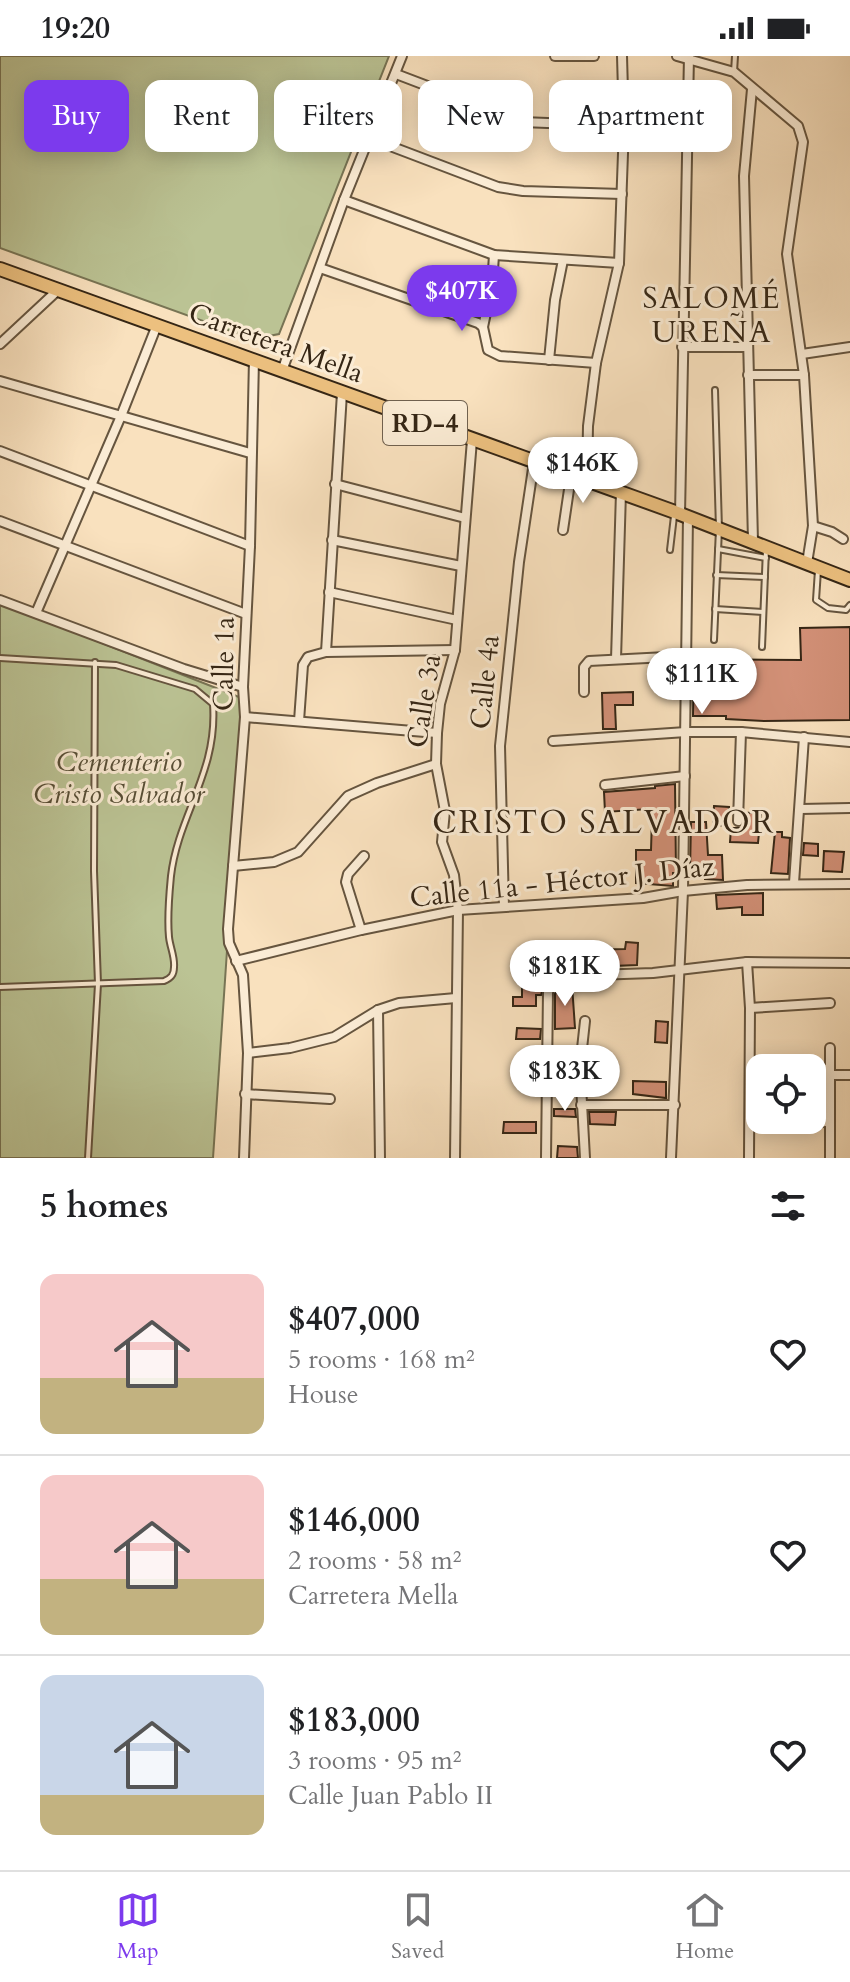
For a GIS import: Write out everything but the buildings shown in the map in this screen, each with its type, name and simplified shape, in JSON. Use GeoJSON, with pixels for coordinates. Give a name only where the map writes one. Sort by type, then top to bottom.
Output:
{"type":"FeatureCollection","features":[{"type":"Feature","properties":{"kind":"main road","name":"Carretera Mella"},"geometry":{"type":"LineString","coordinates":[[0,269],[621,492],[753,541],[766,552],[850,580]]}},
{"type":"Feature","properties":{"kind":"street"},"geometry":{"type":"LineString","coordinates":[[393,80],[402,56]]}},
{"type":"Feature","properties":{"kind":"street"},"geometry":{"type":"LineString","coordinates":[[555,56],[594,56]]}},
{"type":"Feature","properties":{"kind":"street"},"geometry":{"type":"LineString","coordinates":[[622,56],[623,80]]}},
{"type":"Feature","properties":{"kind":"street"},"geometry":{"type":"LineString","coordinates":[[677,56],[734,72],[798,126],[803,142],[787,254],[804,375],[813,526],[812,566]]}},
{"type":"Feature","properties":{"kind":"street"},"geometry":{"type":"LineString","coordinates":[[671,1158],[683,891],[686,732],[681,515],[689,57]]}},
{"type":"Feature","properties":{"kind":"street"},"geometry":{"type":"LineString","coordinates":[[396,74],[522,122],[549,123]]}},
{"type":"Feature","properties":{"kind":"street"},"geometry":{"type":"LineString","coordinates":[[752,89],[744,176],[753,541]]}},
{"type":"Feature","properties":{"kind":"street"},"geometry":{"type":"LineString","coordinates":[[402,150],[511,190],[622,194]]}},
{"type":"Feature","properties":{"kind":"street"},"geometry":{"type":"LineString","coordinates":[[282,371],[363,152]]}},
{"type":"Feature","properties":{"kind":"street"},"geometry":{"type":"LineString","coordinates":[[587,481],[588,426],[596,363],[619,263],[623,152]]}},
{"type":"Feature","properties":{"kind":"street"},"geometry":{"type":"LineString","coordinates":[[344,200],[494,255],[619,263]]}},
{"type":"Feature","properties":{"kind":"street"},"geometry":{"type":"LineString","coordinates":[[494,255],[492,285],[483,327],[488,350],[493,354],[596,363]]}},
{"type":"Feature","properties":{"kind":"street"},"geometry":{"type":"LineString","coordinates":[[549,360],[563,260]]}},
{"type":"Feature","properties":{"kind":"street"},"geometry":{"type":"LineString","coordinates":[[320,268],[472,319],[483,327]]}},
{"type":"Feature","properties":{"kind":"street"},"geometry":{"type":"LineString","coordinates":[[0,344],[58,290]]}},
{"type":"Feature","properties":{"kind":"street"},"geometry":{"type":"LineString","coordinates":[[36,613],[157,325]]}},
{"type":"Feature","properties":{"kind":"street"},"geometry":{"type":"LineString","coordinates":[[682,347],[748,347]]}},
{"type":"Feature","properties":{"kind":"street"},"geometry":{"type":"LineString","coordinates":[[802,354],[850,347]]}},
{"type":"Feature","properties":{"kind":"street","name":"Calle 1a"},"geometry":{"type":"LineString","coordinates":[[244,1158],[248,1053],[243,975],[228,929],[245,717],[243,687],[254,359]]}},
{"type":"Feature","properties":{"kind":"street"},"geometry":{"type":"LineString","coordinates":[[748,375],[804,375]]}},
{"type":"Feature","properties":{"kind":"street"},"geometry":{"type":"LineString","coordinates":[[0,381],[250,453]]}},
{"type":"Feature","properties":{"kind":"street"},"geometry":{"type":"LineString","coordinates":[[326,652],[342,393]]}},
{"type":"Feature","properties":{"kind":"street","name":"Calle 3a"},"geometry":{"type":"LineString","coordinates":[[455,1158],[458,910],[454,875],[442,842],[445,811],[436,764],[440,704],[455,650],[472,440]]}},
{"type":"Feature","properties":{"kind":"street"},"geometry":{"type":"LineString","coordinates":[[0,451],[250,546]]}},
{"type":"Feature","properties":{"kind":"street","name":"Calle 4a"},"geometry":{"type":"LineString","coordinates":[[504,907],[500,746],[519,562],[534,462]]}},
{"type":"Feature","properties":{"kind":"street"},"geometry":{"type":"LineString","coordinates":[[563,530],[571,476]]}},
{"type":"Feature","properties":{"kind":"street"},"geometry":{"type":"LineString","coordinates":[[335,484],[465,518]]}},
{"type":"Feature","properties":{"kind":"street"},"geometry":{"type":"LineString","coordinates":[[616,659],[621,492]]}},
{"type":"Feature","properties":{"kind":"street"},"geometry":{"type":"LineString","coordinates":[[0,521],[246,614]]}},
{"type":"Feature","properties":{"kind":"street"},"geometry":{"type":"LineString","coordinates":[[813,526],[843,539]]}},
{"type":"Feature","properties":{"kind":"street"},"geometry":{"type":"LineString","coordinates":[[332,540],[461,566]]}},
{"type":"Feature","properties":{"kind":"street"},"geometry":{"type":"LineString","coordinates":[[329,592],[457,620]]}},
{"type":"Feature","properties":{"kind":"street"},"geometry":{"type":"LineString","coordinates":[[0,600],[184,669],[243,687]]}},
{"type":"Feature","properties":{"kind":"street"},"geometry":{"type":"LineString","coordinates":[[299,721],[303,665],[308,657],[326,652],[455,650]]}},
{"type":"Feature","properties":{"kind":"street"},"geometry":{"type":"LineString","coordinates":[[584,692],[586,663],[686,656]]}},
{"type":"Feature","properties":{"kind":"street"},"geometry":{"type":"LineString","coordinates":[[245,717],[437,733]]}},
{"type":"Feature","properties":{"kind":"street"},"geometry":{"type":"LineString","coordinates":[[553,741],[686,732],[741,732],[850,742]]}},
{"type":"Feature","properties":{"kind":"street"},"geometry":{"type":"LineString","coordinates":[[738,821],[741,732]]}},
{"type":"Feature","properties":{"kind":"street"},"geometry":{"type":"LineString","coordinates":[[794,883],[804,737]]}},
{"type":"Feature","properties":{"kind":"street"},"geometry":{"type":"LineString","coordinates":[[233,866],[274,862],[298,852],[348,796],[436,764]]}},
{"type":"Feature","properties":{"kind":"street"},"geometry":{"type":"LineString","coordinates":[[605,785],[685,776]]}},
{"type":"Feature","properties":{"kind":"street"},"geometry":{"type":"LineString","coordinates":[[801,809],[850,808]]}},
{"type":"Feature","properties":{"kind":"street"},"geometry":{"type":"LineString","coordinates":[[361,930],[346,882],[348,874],[364,856]]}},
{"type":"Feature","properties":{"kind":"street","name":"Calle 11a - Héctor J. Díaz"},"geometry":{"type":"LineString","coordinates":[[236,961],[458,910],[643,898],[683,891],[794,883],[850,884]]}},
{"type":"Feature","properties":{"kind":"street"},"geometry":{"type":"LineString","coordinates":[[747,962],[750,1054]]}},
{"type":"Feature","properties":{"kind":"street"},"geometry":{"type":"LineString","coordinates":[[546,1158],[548,992],[553,982],[565,976],[679,970],[747,962],[850,963]]}},
{"type":"Feature","properties":{"kind":"street"},"geometry":{"type":"LineString","coordinates":[[248,1053],[290,1048],[334,1037],[378,1010],[399,1003],[456,998]]}},
{"type":"Feature","properties":{"kind":"street"},"geometry":{"type":"LineString","coordinates":[[750,1008],[830,1003]]}},
{"type":"Feature","properties":{"kind":"street"},"geometry":{"type":"LineString","coordinates":[[378,1010],[380,1158]]}},
{"type":"Feature","properties":{"kind":"street"},"geometry":{"type":"LineString","coordinates":[[585,1021],[580,1067],[585,1158]]}},
{"type":"Feature","properties":{"kind":"street"},"geometry":{"type":"LineString","coordinates":[[830,1048],[830,1158]]}},
{"type":"Feature","properties":{"kind":"street"},"geometry":{"type":"LineString","coordinates":[[826,1071],[850,1075]]}},
{"type":"Feature","properties":{"kind":"street"},"geometry":{"type":"LineString","coordinates":[[245,1094],[330,1099]]}},
{"type":"Feature","properties":{"kind":"street"},"geometry":{"type":"LineString","coordinates":[[581,1105],[675,1105]]}},
{"type":"Feature","properties":{"kind":"street"},"geometry":{"type":"LineString","coordinates":[[826,1122],[830,1122]]}},
{"type":"Feature","properties":{"kind":"street"},"geometry":{"type":"LineString","coordinates":[[749,1158],[750,1134]]}},
{"type":"Feature","properties":{"kind":"lane"},"geometry":{"type":"LineString","coordinates":[[734,72],[735,56]]}},
{"type":"Feature","properties":{"kind":"lane"},"geometry":{"type":"LineString","coordinates":[[714,640],[719,529],[715,390]]}},
{"type":"Feature","properties":{"kind":"lane"},"geometry":{"type":"LineString","coordinates":[[670,550],[681,515]]}},
{"type":"Feature","properties":{"kind":"lane"},"geometry":{"type":"LineString","coordinates":[[718,549],[766,552],[762,647]]}},
{"type":"Feature","properties":{"kind":"lane"},"geometry":{"type":"LineString","coordinates":[[812,566],[816,600],[828,608],[846,610],[850,605]]}},
{"type":"Feature","properties":{"kind":"lane"},"geometry":{"type":"LineString","coordinates":[[716,575],[765,577]]}},
{"type":"Feature","properties":{"kind":"lane"},"geometry":{"type":"LineString","coordinates":[[715,609],[763,612]]}},
{"type":"Feature","properties":{"kind":"lane"},"geometry":{"type":"LineString","coordinates":[[0,658],[116,665],[195,689],[213,704],[214,718],[207,768],[173,860],[167,912],[175,970],[171,977],[164,981],[0,987]]}},
{"type":"Feature","properties":{"kind":"lane"},"geometry":{"type":"LineString","coordinates":[[88,1158],[98,984],[94,856],[95,662]]}},
{"type":"Feature","properties":{"kind":"green space"},"geometry":{"type":"Polygon","coordinates":[[[0,56],[389,56],[380,80],[274,80],[274,152],[351,152],[279,334],[253,339],[0,248],[0,56]]]}},
{"type":"Feature","properties":{"kind":"green space","name":"Cementerio Cristo Salvador"},"geometry":{"type":"Polygon","coordinates":[[[0,603],[244,699],[213,1158],[0,1158],[0,603]]]}},
{"type":"Feature","properties":{"kind":"district","name":"SALOMÉ UREÑA"},"geometry":{"type":"Point","coordinates":[712,315]}},
{"type":"Feature","properties":{"kind":"district","name":"CRISTO SALVADOR"},"geometry":{"type":"Point","coordinates":[604,823]}}]}
